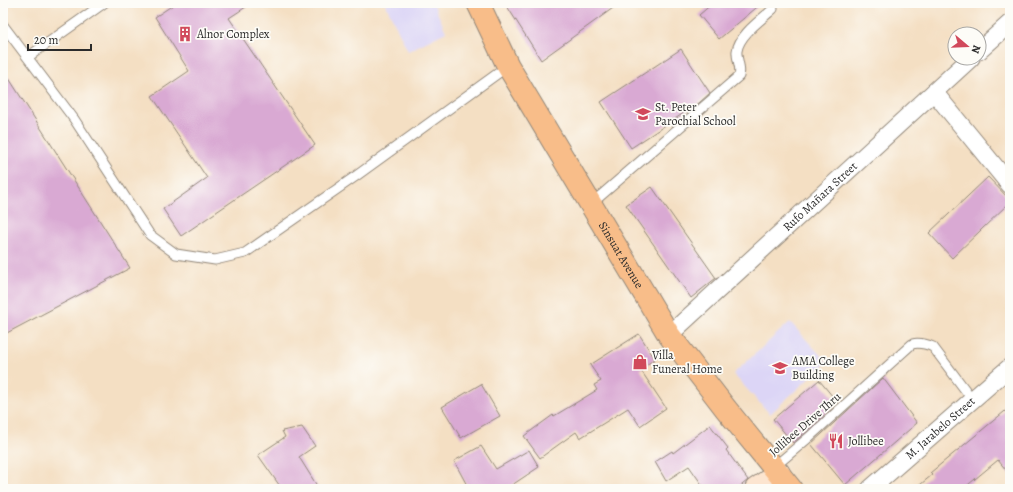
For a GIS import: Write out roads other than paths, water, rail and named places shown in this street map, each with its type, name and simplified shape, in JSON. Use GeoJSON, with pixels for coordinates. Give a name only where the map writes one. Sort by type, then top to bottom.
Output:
{"type":"FeatureCollection","features":[{"type":"Feature","properties":{"kind":"main road","name":"Sinsuat Avenue"},"geometry":{"type":"LineString","coordinates":[[478,3],[508,66],[669,335],[726,409],[781,476]]}},
{"type":"Feature","properties":{"kind":"street"},"geometry":{"type":"LineString","coordinates":[[987,44],[1010,23]]}},
{"type":"Feature","properties":{"kind":"street","name":"Rufo Mañara Street"},"geometry":{"type":"LineString","coordinates":[[669,335],[962,66]]}},
{"type":"Feature","properties":{"kind":"street"},"geometry":{"type":"LineString","coordinates":[[934,92],[1010,185]]}},
{"type":"Feature","properties":{"kind":"street","name":"M. Jarabelo Street"},"geometry":{"type":"LineString","coordinates":[[870,489],[972,399],[1007,374]]}},
{"type":"Feature","properties":{"kind":"street"},"geometry":{"type":"LineString","coordinates":[[756,489],[781,476]]}},
{"type":"Feature","properties":{"kind":"lane"},"geometry":{"type":"LineString","coordinates":[[28,57],[104,3]]}},
{"type":"Feature","properties":{"kind":"lane"},"geometry":{"type":"LineString","coordinates":[[591,204],[739,76],[741,71],[737,53],[739,43],[744,36],[773,9]]}},
{"type":"Feature","properties":{"kind":"lane"},"geometry":{"type":"LineString","coordinates":[[3,25],[74,119],[150,235],[176,254],[215,260],[245,253],[356,176],[508,66]]}},
{"type":"Feature","properties":{"kind":"lane","name":"Jollibee Drive Thru"},"geometry":{"type":"LineString","coordinates":[[781,476],[813,434],[912,344],[926,344],[933,347],[972,399]]}},
{"type":"Feature","properties":{"kind":"place","name":"Alnor Complex"},"geometry":{"type":"Point","coordinates":[185,34]}},
{"type":"Feature","properties":{"kind":"place","name":"St. Peter Parochial School"},"geometry":{"type":"Point","coordinates":[643,114]}},
{"type":"Feature","properties":{"kind":"place","name":"Villa Funeral Home"},"geometry":{"type":"Point","coordinates":[640,362]}},
{"type":"Feature","properties":{"kind":"place","name":"AMA College Building"},"geometry":{"type":"Point","coordinates":[780,368]}},
{"type":"Feature","properties":{"kind":"place","name":"Jollibee"},"geometry":{"type":"Point","coordinates":[836,441]}}]}
